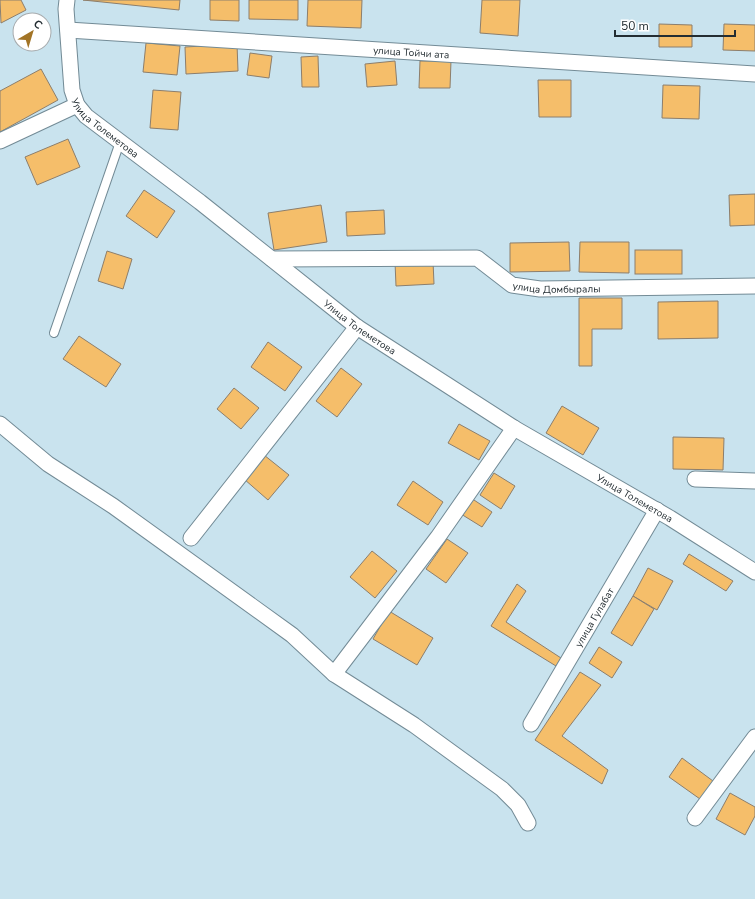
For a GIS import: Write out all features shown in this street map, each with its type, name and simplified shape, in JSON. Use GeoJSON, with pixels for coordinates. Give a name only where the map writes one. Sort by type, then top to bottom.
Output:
{"type":"FeatureCollection","features":[{"type":"Feature","properties":{"kind":"street","name":"Улица Толеметова"},"geometry":{"type":"LineString","coordinates":[[68,0],[66,9],[72,90],[77,105],[86,116],[272,259],[357,327],[514,428],[657,510],[755,572]]}},
{"type":"Feature","properties":{"kind":"street","name":"улица Тойчи ата"},"geometry":{"type":"LineString","coordinates":[[68,30],[755,74]]}},
{"type":"Feature","properties":{"kind":"street"},"geometry":{"type":"LineString","coordinates":[[0,141],[77,105]]}},
{"type":"Feature","properties":{"kind":"street","name":"улица Домбыралы"},"geometry":{"type":"LineString","coordinates":[[272,259],[477,258],[512,285],[540,289],[755,286]]}},
{"type":"Feature","properties":{"kind":"street"},"geometry":{"type":"LineString","coordinates":[[191,538],[357,327]]}},
{"type":"Feature","properties":{"kind":"street"},"geometry":{"type":"LineString","coordinates":[[0,424],[48,464],[114,506],[292,635],[334,674],[414,725],[502,789],[518,805],[528,823]]}},
{"type":"Feature","properties":{"kind":"street"},"geometry":{"type":"LineString","coordinates":[[334,674],[438,537],[514,428]]}},
{"type":"Feature","properties":{"kind":"street"},"geometry":{"type":"LineString","coordinates":[[695,479],[755,481]]}},
{"type":"Feature","properties":{"kind":"street","name":"улица Гулабат"},"geometry":{"type":"LineString","coordinates":[[531,724],[657,510]]}},
{"type":"Feature","properties":{"kind":"street"},"geometry":{"type":"LineString","coordinates":[[695,818],[755,737]]}},
{"type":"Feature","properties":{"kind":"lane"},"geometry":{"type":"LineString","coordinates":[[54,333],[120,142]]}},
{"type":"Feature","properties":{"kind":"building"},"geometry":{"type":"Polygon","coordinates":[[[0,0],[21,0],[26,10],[22,12],[12,12],[12,17],[1,23],[0,0]]]}},
{"type":"Feature","properties":{"kind":"building"},"geometry":{"type":"Polygon","coordinates":[[[83,0],[180,0],[179,10],[83,0]]]}},
{"type":"Feature","properties":{"kind":"building"},"geometry":{"type":"Polygon","coordinates":[[[210,0],[239,0],[239,21],[210,20],[210,0]]]}},
{"type":"Feature","properties":{"kind":"building"},"geometry":{"type":"Polygon","coordinates":[[[249,0],[298,0],[298,20],[249,19],[249,0]]]}},
{"type":"Feature","properties":{"kind":"building"},"geometry":{"type":"Polygon","coordinates":[[[308,0],[362,0],[361,28],[307,26],[308,0]]]}},
{"type":"Feature","properties":{"kind":"building"},"geometry":{"type":"Polygon","coordinates":[[[482,0],[520,0],[518,36],[480,33],[482,0]]]}},
{"type":"Feature","properties":{"kind":"building"},"geometry":{"type":"Polygon","coordinates":[[[659,24],[692,25],[692,47],[659,47],[659,24]]]}},
{"type":"Feature","properties":{"kind":"building"},"geometry":{"type":"Polygon","coordinates":[[[724,24],[755,25],[755,51],[723,50],[724,24]]]}},
{"type":"Feature","properties":{"kind":"building"},"geometry":{"type":"Polygon","coordinates":[[[146,43],[180,46],[177,75],[143,72],[146,43]]]}},
{"type":"Feature","properties":{"kind":"building"},"geometry":{"type":"Polygon","coordinates":[[[237,44],[238,71],[186,74],[185,47],[237,44]]]}},
{"type":"Feature","properties":{"kind":"building"},"geometry":{"type":"Polygon","coordinates":[[[250,53],[272,56],[269,78],[247,75],[250,53]]]}},
{"type":"Feature","properties":{"kind":"building"},"geometry":{"type":"Polygon","coordinates":[[[318,56],[319,87],[302,87],[301,57],[318,56]]]}},
{"type":"Feature","properties":{"kind":"building"},"geometry":{"type":"Polygon","coordinates":[[[395,61],[397,85],[367,87],[365,64],[395,61]]]}},
{"type":"Feature","properties":{"kind":"building"},"geometry":{"type":"Polygon","coordinates":[[[420,61],[451,61],[450,88],[419,88],[420,61]]]}},
{"type":"Feature","properties":{"kind":"building"},"geometry":{"type":"Polygon","coordinates":[[[41,69],[58,100],[0,132],[0,91],[41,69]]]}},
{"type":"Feature","properties":{"kind":"building"},"geometry":{"type":"Polygon","coordinates":[[[538,80],[571,80],[571,117],[539,117],[538,80]]]}},
{"type":"Feature","properties":{"kind":"building"},"geometry":{"type":"Polygon","coordinates":[[[663,85],[700,86],[699,119],[662,118],[663,85]]]}},
{"type":"Feature","properties":{"kind":"building"},"geometry":{"type":"Polygon","coordinates":[[[153,90],[181,92],[178,130],[150,128],[153,90]]]}},
{"type":"Feature","properties":{"kind":"building"},"geometry":{"type":"Polygon","coordinates":[[[68,139],[80,167],[37,185],[25,157],[68,139]]]}},
{"type":"Feature","properties":{"kind":"building"},"geometry":{"type":"Polygon","coordinates":[[[144,190],[175,211],[157,238],[126,216],[144,190]]]}},
{"type":"Feature","properties":{"kind":"building"},"geometry":{"type":"Polygon","coordinates":[[[755,194],[755,225],[730,226],[729,195],[755,194]]]}},
{"type":"Feature","properties":{"kind":"building"},"geometry":{"type":"Polygon","coordinates":[[[321,205],[327,242],[274,250],[268,213],[321,205]]]}},
{"type":"Feature","properties":{"kind":"building"},"geometry":{"type":"Polygon","coordinates":[[[384,210],[385,234],[347,236],[346,212],[384,210]]]}},
{"type":"Feature","properties":{"kind":"building"},"geometry":{"type":"Polygon","coordinates":[[[569,242],[570,271],[510,272],[510,243],[569,242]]]}},
{"type":"Feature","properties":{"kind":"building"},"geometry":{"type":"Polygon","coordinates":[[[580,242],[629,242],[629,273],[579,272],[580,242]]]}},
{"type":"Feature","properties":{"kind":"building"},"geometry":{"type":"Polygon","coordinates":[[[635,250],[682,250],[682,274],[635,274],[635,250]]]}},
{"type":"Feature","properties":{"kind":"building"},"geometry":{"type":"Polygon","coordinates":[[[107,251],[132,259],[123,289],[98,281],[107,251]]]}},
{"type":"Feature","properties":{"kind":"building"},"geometry":{"type":"Polygon","coordinates":[[[433,261],[434,284],[396,286],[395,262],[433,261]]]}},
{"type":"Feature","properties":{"kind":"building"},"geometry":{"type":"Polygon","coordinates":[[[579,298],[622,298],[622,329],[592,329],[592,366],[579,366],[579,298]]]}},
{"type":"Feature","properties":{"kind":"building"},"geometry":{"type":"Polygon","coordinates":[[[718,301],[718,338],[658,339],[658,302],[718,301]]]}},
{"type":"Feature","properties":{"kind":"building"},"geometry":{"type":"Polygon","coordinates":[[[79,336],[121,364],[106,387],[63,359],[79,336]]]}},
{"type":"Feature","properties":{"kind":"building"},"geometry":{"type":"Polygon","coordinates":[[[268,342],[302,367],[285,391],[251,367],[268,342]]]}},
{"type":"Feature","properties":{"kind":"building"},"geometry":{"type":"Polygon","coordinates":[[[341,368],[362,384],[337,417],[316,401],[341,368]]]}},
{"type":"Feature","properties":{"kind":"building"},"geometry":{"type":"Polygon","coordinates":[[[234,388],[259,408],[241,429],[217,409],[234,388]]]}},
{"type":"Feature","properties":{"kind":"building"},"geometry":{"type":"Polygon","coordinates":[[[562,406],[599,428],[583,455],[546,433],[562,406]]]}},
{"type":"Feature","properties":{"kind":"building"},"geometry":{"type":"Polygon","coordinates":[[[459,424],[490,441],[479,460],[448,443],[459,424]]]}},
{"type":"Feature","properties":{"kind":"building"},"geometry":{"type":"Polygon","coordinates":[[[673,437],[724,438],[723,470],[673,469],[673,437]]]}},
{"type":"Feature","properties":{"kind":"building"},"geometry":{"type":"Polygon","coordinates":[[[264,455],[289,475],[268,500],[244,479],[264,455]]]}},
{"type":"Feature","properties":{"kind":"building"},"geometry":{"type":"Polygon","coordinates":[[[494,473],[515,486],[501,509],[480,495],[494,473]]]}},
{"type":"Feature","properties":{"kind":"building"},"geometry":{"type":"Polygon","coordinates":[[[413,481],[443,502],[428,525],[397,505],[413,481]]]}},
{"type":"Feature","properties":{"kind":"building"},"geometry":{"type":"Polygon","coordinates":[[[471,498],[492,512],[482,527],[461,514],[471,498]]]}},
{"type":"Feature","properties":{"kind":"building"},"geometry":{"type":"Polygon","coordinates":[[[447,539],[468,553],[446,583],[426,569],[447,539]]]}},
{"type":"Feature","properties":{"kind":"building"},"geometry":{"type":"Polygon","coordinates":[[[372,551],[397,571],[375,598],[350,577],[372,551]]]}},
{"type":"Feature","properties":{"kind":"building"},"geometry":{"type":"Polygon","coordinates":[[[689,554],[733,581],[726,591],[683,564],[689,554]]]}},
{"type":"Feature","properties":{"kind":"building"},"geometry":{"type":"Polygon","coordinates":[[[648,568],[673,581],[657,610],[633,596],[648,568]]]}},
{"type":"Feature","properties":{"kind":"building"},"geometry":{"type":"Polygon","coordinates":[[[517,584],[526,591],[506,622],[561,658],[556,666],[491,626],[517,584]]]}},
{"type":"Feature","properties":{"kind":"building"},"geometry":{"type":"Polygon","coordinates":[[[633,596],[654,609],[632,646],[611,633],[633,596]]]}},
{"type":"Feature","properties":{"kind":"building"},"geometry":{"type":"Polygon","coordinates":[[[389,611],[433,638],[417,665],[373,639],[389,611]]]}},
{"type":"Feature","properties":{"kind":"building"},"geometry":{"type":"Polygon","coordinates":[[[599,647],[622,662],[612,678],[589,663],[599,647]]]}},
{"type":"Feature","properties":{"kind":"building"},"geometry":{"type":"Polygon","coordinates":[[[580,672],[601,685],[562,736],[608,770],[602,784],[535,740],[580,672]]]}},
{"type":"Feature","properties":{"kind":"building"},"geometry":{"type":"Polygon","coordinates":[[[682,758],[713,781],[700,799],[669,777],[682,758]]]}},
{"type":"Feature","properties":{"kind":"building"},"geometry":{"type":"Polygon","coordinates":[[[730,793],[755,807],[755,816],[745,835],[716,819],[730,793]]]}}]}
